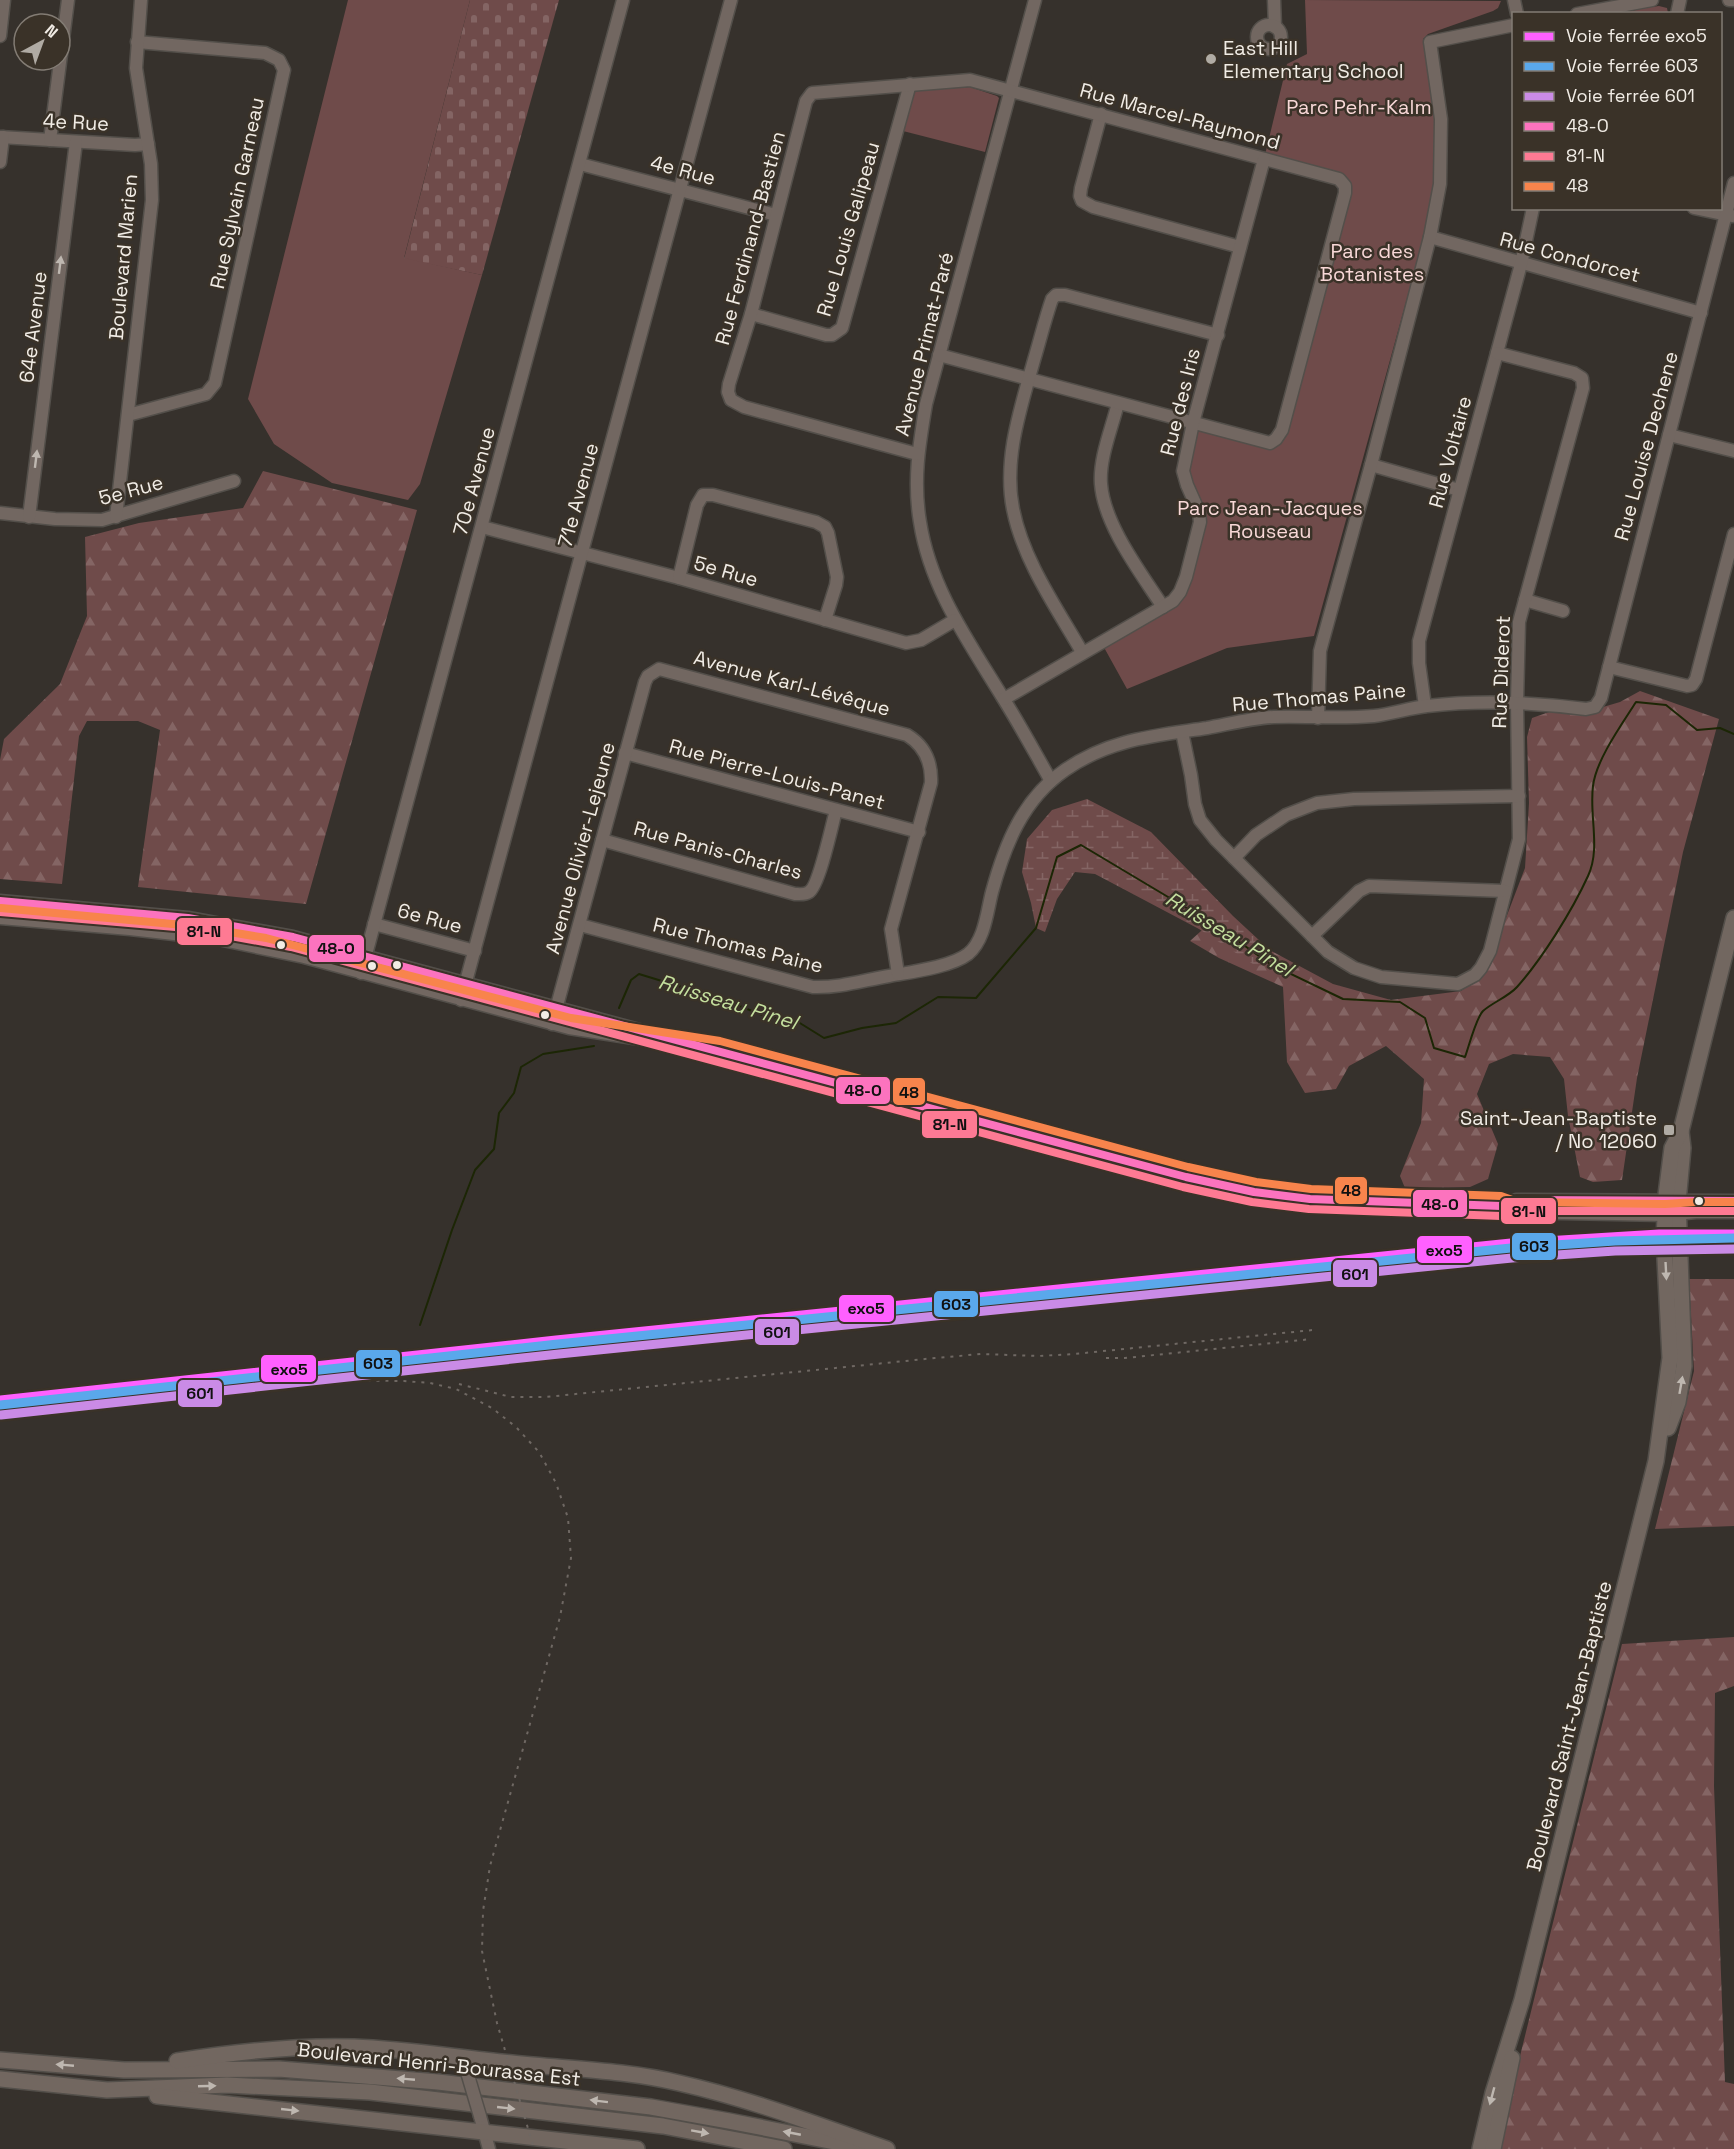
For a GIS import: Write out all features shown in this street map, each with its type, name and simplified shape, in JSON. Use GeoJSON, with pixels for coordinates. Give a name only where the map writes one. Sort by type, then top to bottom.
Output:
{"type":"FeatureCollection","features":[{"type":"Feature","properties":{"kind":"main road","name":"Boulevard Saint-Jean-Baptiste"},"geometry":{"type":"LineString","coordinates":[[1480,2149],[1492,2093],[1522,2000],[1656,1461],[1678,1402],[1684,1366],[1672,1209],[1672,1148],[1681,1131],[1734,918]]}},
{"type":"Feature","properties":{"kind":"main road","name":"Boulevard Saint-Jean-Baptiste"},"geometry":{"type":"LineString","coordinates":[[1493,2149],[1522,2000]]}},
{"type":"Feature","properties":{"kind":"main road"},"geometry":{"type":"LineString","coordinates":[[124,2070],[202,2057],[310,2047],[381,2049],[465,2065],[638,2076],[676,2082],[771,2109],[887,2149]]}},
{"type":"Feature","properties":{"kind":"main road","name":"Boulevard Henri-Bourassa Est"},"geometry":{"type":"LineString","coordinates":[[0,2060],[124,2070],[279,2069],[438,2082],[651,2107],[870,2149]]}},
{"type":"Feature","properties":{"kind":"main road","name":"Boulevard Henri-Bourassa Est"},"geometry":{"type":"LineString","coordinates":[[0,2079],[107,2090],[227,2085],[370,2092],[663,2126],[784,2149]]}},
{"type":"Feature","properties":{"kind":"main road"},"geometry":{"type":"LineString","coordinates":[[107,2090],[637,2149]]}},
{"type":"Feature","properties":{"kind":"street"},"geometry":{"type":"LineString","coordinates":[[0,36],[4,0]]}},
{"type":"Feature","properties":{"kind":"street"},"geometry":{"type":"LineString","coordinates":[[50,140],[68,0]]}},
{"type":"Feature","properties":{"kind":"street","name":"Boulevard Marien"},"geometry":{"type":"LineString","coordinates":[[116,517],[152,200],[148,144],[138,86],[137,42],[141,0]]}},
{"type":"Feature","properties":{"kind":"street","name":"70e Avenue"},"geometry":{"type":"LineString","coordinates":[[361,973],[623,0]]}},
{"type":"Feature","properties":{"kind":"street","name":"71e Avenue"},"geometry":{"type":"LineString","coordinates":[[460,1000],[583,554],[731,0]]}},
{"type":"Feature","properties":{"kind":"street","name":"Avenue Primat-Paré"},"geometry":{"type":"LineString","coordinates":[[1035,0],[926,404],[917,454],[918,503],[924,539],[940,589],[955,620],[1051,781]]}},
{"type":"Feature","properties":{"kind":"street"},"geometry":{"type":"LineString","coordinates":[[1274,0],[1275,27]]}},
{"type":"Feature","properties":{"kind":"street"},"geometry":{"type":"LineString","coordinates":[[1610,11],[1652,0]]}},
{"type":"Feature","properties":{"kind":"street"},"geometry":{"type":"LineString","coordinates":[[1729,0],[1734,0]]}},
{"type":"Feature","properties":{"kind":"street"},"geometry":{"type":"LineString","coordinates":[[1318,718],[1320,651],[1430,237],[1440,184],[1441,126],[1430,42],[1512,25]]}},
{"type":"Feature","properties":{"kind":"street","name":"Rue Sylvain Garneau"},"geometry":{"type":"LineString","coordinates":[[128,415],[206,394],[215,383],[284,70],[279,60],[265,53],[137,42]]}},
{"type":"Feature","properties":{"kind":"street","name":"Rue Ferdinand-Bastien"},"geometry":{"type":"LineString","coordinates":[[917,454],[734,403],[729,397],[729,384],[751,314],[808,97],[816,92],[970,80],[1011,91]]}},
{"type":"Feature","properties":{"kind":"street","name":"Rue Louis Galipeau"},"geometry":{"type":"LineString","coordinates":[[751,314],[826,335],[832,335],[842,328],[910,84]]}},
{"type":"Feature","properties":{"kind":"street","name":"Rue Marcel-Raymond"},"geometry":{"type":"LineString","coordinates":[[1011,91],[1339,179],[1345,186],[1346,193],[1282,430],[1270,443],[1193,423]]}},
{"type":"Feature","properties":{"kind":"street"},"geometry":{"type":"LineString","coordinates":[[1101,114],[1081,188],[1082,201],[1093,207],[1240,247]]}},
{"type":"Feature","properties":{"kind":"street"},"geometry":{"type":"LineString","coordinates":[[0,162],[1,137]]}},
{"type":"Feature","properties":{"kind":"street","name":"4e Rue"},"geometry":{"type":"LineString","coordinates":[[1,137],[148,144]]}},
{"type":"Feature","properties":{"kind":"street","name":"64e Avenue"},"geometry":{"type":"LineString","coordinates":[[29,517],[76,142]]}},
{"type":"Feature","properties":{"kind":"street","name":"Rue des Iris"},"geometry":{"type":"LineString","coordinates":[[1004,699],[1162,608],[1180,592],[1200,522],[1199,512],[1183,471],[1193,423],[1264,159]]}},
{"type":"Feature","properties":{"kind":"street","name":"4e Rue"},"geometry":{"type":"LineString","coordinates":[[580,164],[776,215]]}},
{"type":"Feature","properties":{"kind":"street","name":"Rue Louise Dechene"},"geometry":{"type":"LineString","coordinates":[[1586,709],[1595,707],[1601,698],[1701,313],[1730,216],[1734,183]]}},
{"type":"Feature","properties":{"kind":"street","name":"Rue Voltaire"},"geometry":{"type":"LineString","coordinates":[[1425,706],[1418,652],[1419,641],[1521,264],[1533,210]]}},
{"type":"Feature","properties":{"kind":"street"},"geometry":{"type":"LineString","coordinates":[[1703,210],[1730,216]]}},
{"type":"Feature","properties":{"kind":"street","name":"Rue Condorcet"},"geometry":{"type":"LineString","coordinates":[[1430,237],[1701,313]]}},
{"type":"Feature","properties":{"kind":"street"},"geometry":{"type":"LineString","coordinates":[[1082,652],[1032,563],[1020,535],[1012,507],[1011,470],[1015,434],[1052,299],[1060,294],[1218,335]]}},
{"type":"Feature","properties":{"kind":"street","name":"Rue Diderot"},"geometry":{"type":"LineString","coordinates":[[1312,936],[1328,952],[1354,968],[1381,977],[1448,985],[1467,981],[1481,968],[1490,951],[1519,839],[1517,702],[1519,622],[1583,383],[1582,378],[1574,373],[1497,352]]}},
{"type":"Feature","properties":{"kind":"street"},"geometry":{"type":"LineString","coordinates":[[939,355],[1193,423]]}},
{"type":"Feature","properties":{"kind":"street"},"geometry":{"type":"LineString","coordinates":[[1118,403],[1102,466],[1103,500],[1117,532],[1162,608]]}},
{"type":"Feature","properties":{"kind":"street"},"geometry":{"type":"LineString","coordinates":[[1669,435],[1734,451]]}},
{"type":"Feature","properties":{"kind":"street"},"geometry":{"type":"LineString","coordinates":[[1371,465],[1459,490]]}},
{"type":"Feature","properties":{"kind":"street","name":"5e Rue"},"geometry":{"type":"LineString","coordinates":[[0,513],[29,517],[102,520],[234,481]]}},
{"type":"Feature","properties":{"kind":"street"},"geometry":{"type":"LineString","coordinates":[[679,578],[697,505],[703,495],[713,495],[816,522],[825,527],[828,533],[837,577],[825,620]]}},
{"type":"Feature","properties":{"kind":"street","name":"5e Rue"},"geometry":{"type":"LineString","coordinates":[[482,527],[679,578],[911,643],[921,640],[955,620]]}},
{"type":"Feature","properties":{"kind":"street"},"geometry":{"type":"LineString","coordinates":[[1609,667],[1687,686],[1692,685],[1696,679],[1734,534]]}},
{"type":"Feature","properties":{"kind":"street"},"geometry":{"type":"LineString","coordinates":[[1525,600],[1563,611]]}},
{"type":"Feature","properties":{"kind":"street","name":"Avenue Karl-Lévêque"},"geometry":{"type":"LineString","coordinates":[[645,682],[653,671],[667,669],[907,735],[918,743],[930,761],[931,783],[919,832]]}},
{"type":"Feature","properties":{"kind":"street","name":"Avenue Olivier-Lejeune"},"geometry":{"type":"LineString","coordinates":[[552,1024],[645,682]]}},
{"type":"Feature","properties":{"kind":"street","name":"Rue Thomas Paine"},"geometry":{"type":"LineString","coordinates":[[580,925],[813,987],[843,986],[954,961],[965,956],[974,948],[980,938],[1008,840],[1027,808],[1051,781],[1101,749],[1140,738],[1271,717],[1373,716],[1425,706],[1517,702],[1586,709]]}},
{"type":"Feature","properties":{"kind":"street"},"geometry":{"type":"LineString","coordinates":[[1182,732],[1200,820],[1234,858],[1312,936],[1359,891],[1369,885],[1505,891]]}},
{"type":"Feature","properties":{"kind":"street","name":"Rue Pierre-Louis-Panet"},"geometry":{"type":"LineString","coordinates":[[625,753],[919,832]]}},
{"type":"Feature","properties":{"kind":"street"},"geometry":{"type":"LineString","coordinates":[[1234,858],[1256,835],[1286,815],[1317,803],[1354,799],[1519,796]]}},
{"type":"Feature","properties":{"kind":"street","name":"Rue Panis-Charles"},"geometry":{"type":"LineString","coordinates":[[602,840],[795,894],[802,894],[808,892],[816,882],[836,810]]}},
{"type":"Feature","properties":{"kind":"street"},"geometry":{"type":"LineString","coordinates":[[898,974],[891,929],[919,832]]}},
{"type":"Feature","properties":{"kind":"street"},"geometry":{"type":"LineString","coordinates":[[0,901],[155,914],[220,922],[293,937],[1236,1189],[1320,1200],[1501,1206],[1516,1200],[1696,1212],[1734,1212]]}},
{"type":"Feature","properties":{"kind":"street"},"geometry":{"type":"LineString","coordinates":[[0,918],[218,939],[273,950],[568,1028],[717,1051]]}},
{"type":"Feature","properties":{"kind":"street"},"geometry":{"type":"LineString","coordinates":[[218,939],[220,922]]}},
{"type":"Feature","properties":{"kind":"street","name":"6e Rue"},"geometry":{"type":"LineString","coordinates":[[374,924],[475,951]]}},
{"type":"Feature","properties":{"kind":"street"},"geometry":{"type":"LineString","coordinates":[[1672,1209],[1734,1201]]}},
{"type":"Feature","properties":{"kind":"street"},"geometry":{"type":"LineString","coordinates":[[465,2065],[489,2149]]}},
{"type":"Feature","properties":{"kind":"green space"},"geometry":{"type":"Polygon","coordinates":[[[348,0],[470,0],[404,258],[482,275],[420,484],[408,500],[332,483],[274,444],[248,399],[348,0]]]}},
{"type":"Feature","properties":{"kind":"green space"},"geometry":{"type":"Polygon","coordinates":[[[470,0],[559,0],[482,275],[404,259],[470,0]]]}},
{"type":"Feature","properties":{"kind":"green space"},"geometry":{"type":"Polygon","coordinates":[[[1305,0],[1501,1],[1498,8],[1493,11],[1428,34],[1423,39],[1436,118],[1436,177],[1425,233],[1314,636],[1227,648],[1127,689],[1101,642],[1181,592],[1199,512],[1187,485],[1193,423],[1276,439],[1345,193],[1339,179],[1264,159],[1287,64],[1307,54],[1305,0]]]}},
{"type":"Feature","properties":{"kind":"green space"},"geometry":{"type":"Polygon","coordinates":[[[1659,6],[1667,8],[1668,12],[1628,12],[1659,6]]]}},
{"type":"Feature","properties":{"kind":"green space"},"geometry":{"type":"Polygon","coordinates":[[[970,87],[999,98],[985,152],[903,131],[915,91],[970,87]]]}},
{"type":"Feature","properties":{"kind":"green space"},"geometry":{"type":"Polygon","coordinates":[[[263,471],[417,510],[306,904],[138,887],[160,730],[138,721],[87,721],[79,736],[62,884],[0,879],[0,760],[4,739],[60,684],[87,616],[85,537],[139,523],[243,508],[263,471]]]}},
{"type":"Feature","properties":{"kind":"green space"},"geometry":{"type":"Polygon","coordinates":[[[1640,691],[1719,719],[1683,852],[1637,1078],[1622,1180],[1593,1182],[1580,1177],[1568,1116],[1564,1079],[1550,1057],[1513,1054],[1489,1064],[1477,1094],[1498,1144],[1488,1179],[1470,1187],[1405,1188],[1400,1176],[1421,1123],[1424,1079],[1386,1046],[1349,1066],[1336,1089],[1305,1093],[1287,1062],[1283,987],[1219,958],[1190,941],[1212,921],[1333,984],[1391,1000],[1461,991],[1485,973],[1525,868],[1529,803],[1527,737],[1532,718],[1552,711],[1593,710],[1620,702],[1640,691]]]}},
{"type":"Feature","properties":{"kind":"green space"},"geometry":{"type":"Polygon","coordinates":[[[1087,799],[1151,832],[1260,941],[1270,964],[1256,966],[1199,929],[1095,874],[1075,872],[1057,899],[1045,932],[1036,928],[1022,872],[1027,839],[1052,810],[1087,799]]]}},
{"type":"Feature","properties":{"kind":"green space"},"geometry":{"type":"Polygon","coordinates":[[[1689,1279],[1734,1279],[1734,1526],[1655,1529],[1694,1371],[1689,1279]]]}},
{"type":"Feature","properties":{"kind":"green space"},"geometry":{"type":"Polygon","coordinates":[[[1734,1637],[1734,1686],[1715,1693],[1714,1786],[1725,2082],[1734,2084],[1734,2149],[1497,2149],[1622,1644],[1734,1637]]]}},
{"type":"Feature","properties":{"kind":"waterway","name":"Ruisseau Pinel"},"geometry":{"type":"LineString","coordinates":[[619,1008],[631,980],[639,974],[724,1000],[765,1016],[795,1020],[824,1038],[862,1028],[896,1023],[938,997],[976,998],[1036,928],[1057,857],[1081,845],[1220,928],[1270,964],[1343,999],[1400,1002],[1425,1018],[1434,1048],[1465,1057],[1480,1015],[1513,991],[1527,976],[1556,934],[1588,876],[1594,854],[1592,797],[1595,776],[1610,742],[1636,702],[1666,705],[1697,730],[1720,728],[1734,734]]}},
{"type":"Feature","properties":{"kind":"waterway","name":"Ruisseau Pinel"},"geometry":{"type":"LineString","coordinates":[[420,1325],[475,1170],[494,1149],[499,1113],[514,1093],[521,1067],[543,1054],[594,1046]]}},
{"type":"Feature","properties":{"kind":"railway"},"geometry":{"type":"LineString","coordinates":[[459,1384],[511,1397],[546,1397],[935,1358],[981,1354],[1038,1356],[1074,1354],[1313,1330]]}},
{"type":"Feature","properties":{"kind":"railway"},"geometry":{"type":"LineString","coordinates":[[1106,1358],[1312,1339]]}},
{"type":"Feature","properties":{"kind":"railway"},"geometry":{"type":"LineString","coordinates":[[0,1410],[286,1380],[430,1383],[456,1389],[492,1408],[516,1427],[539,1452],[556,1483],[568,1518],[571,1558],[560,1617],[490,1866],[483,1911],[482,1951],[497,2023],[534,2149]]}},
{"type":"Feature","properties":{"kind":"rail line","name":"exo5"},"geometry":{"type":"LineString","coordinates":[[0,1400],[556,1340],[1511,1243],[1659,1234],[1734,1234]]}},
{"type":"Feature","properties":{"kind":"rail line","name":"603"},"geometry":{"type":"LineString","coordinates":[[0,1405],[558,1344],[1511,1248],[1615,1241],[1734,1238]]}},
{"type":"Feature","properties":{"kind":"rail line","name":"601"},"geometry":{"type":"LineString","coordinates":[[1,1415],[559,1354],[1512,1258],[1615,1251],[1734,1249]]}},
{"type":"Feature","properties":{"kind":"transit line","name":"48-O"},"geometry":{"type":"LineString","coordinates":[[0,901],[188,918],[293,937],[1186,1177],[1254,1192],[1310,1199],[1501,1206],[1516,1200],[1734,1201]]}},
{"type":"Feature","properties":{"kind":"transit line","name":"48"},"geometry":{"type":"LineString","coordinates":[[1,908],[194,926],[266,938],[571,1018],[720,1041],[1188,1167],[1256,1182],[1311,1189],[1501,1196],[1518,1202],[1665,1204],[1734,1202]]}},
{"type":"Feature","properties":{"kind":"transit line","name":"81-N"},"geometry":{"type":"LineString","coordinates":[[0,912],[187,928],[291,947],[1183,1187],[1252,1202],[1309,1209],[1501,1216],[1518,1211],[1734,1211]]}},
{"type":"Feature","properties":{"kind":"place","name":"East Hill Elementary School"},"geometry":{"type":"Point","coordinates":[1211,59]}},
{"type":"Feature","properties":{"kind":"place","name":"Saint-Jean-Baptiste / No 12060"},"geometry":{"type":"Point","coordinates":[1669,1130]}},
{"type":"Feature","properties":{"kind":"park label","name":"Parc Pehr-Kalm"},"geometry":{"type":"Point","coordinates":[1359,107]}},
{"type":"Feature","properties":{"kind":"park label","name":"Parc des Botanistes"},"geometry":{"type":"Point","coordinates":[1372,262]}},
{"type":"Feature","properties":{"kind":"park label","name":"Parc Jean-Jacques Rouseau"},"geometry":{"type":"Point","coordinates":[1270,520]}}]}
